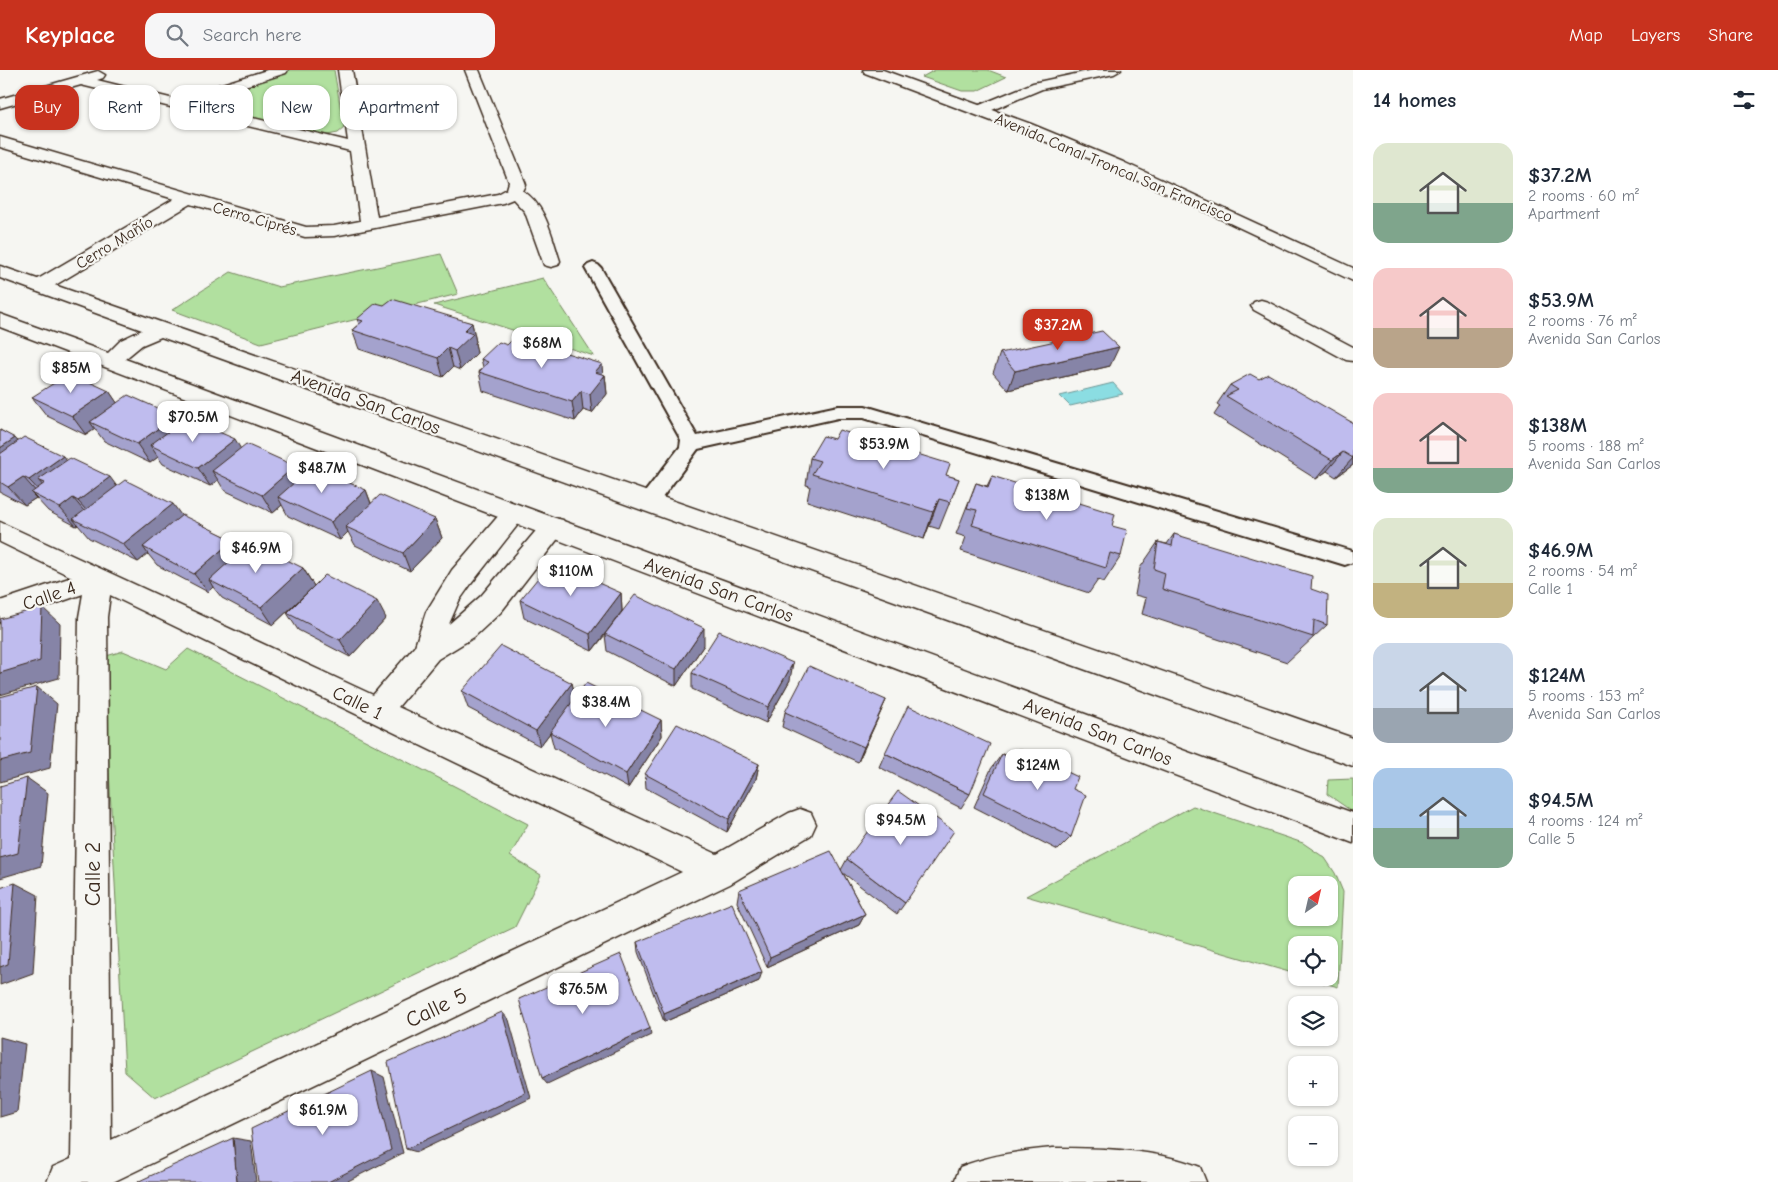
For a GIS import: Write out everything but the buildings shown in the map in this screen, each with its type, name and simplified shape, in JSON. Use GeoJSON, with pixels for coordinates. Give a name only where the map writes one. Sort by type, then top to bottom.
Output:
{"type":"FeatureCollection","features":[{"type":"Feature","properties":{"kind":"street"},"geometry":{"type":"LineString","coordinates":[[0,104],[114,70]]}},
{"type":"Feature","properties":{"kind":"street"},"geometry":{"type":"LineString","coordinates":[[234,85],[281,70]]}},
{"type":"Feature","properties":{"kind":"street"},"geometry":{"type":"LineString","coordinates":[[345,70],[369,224]]}},
{"type":"Feature","properties":{"kind":"street"},"geometry":{"type":"LineString","coordinates":[[472,70],[517,182],[518,185],[514,192],[524,197],[530,206],[551,260]]}},
{"type":"Feature","properties":{"kind":"street","name":"Avenida Canal Troncal San Francisco"},"geometry":{"type":"LineString","coordinates":[[870,70],[980,110],[1132,171],[1353,274]]}},
{"type":"Feature","properties":{"kind":"street"},"geometry":{"type":"LineString","coordinates":[[980,110],[1038,86],[1114,70]]}},
{"type":"Feature","properties":{"kind":"street"},"geometry":{"type":"LineString","coordinates":[[80,80],[170,103]]}},
{"type":"Feature","properties":{"kind":"street"},"geometry":{"type":"LineString","coordinates":[[253,123],[357,148]]}},
{"type":"Feature","properties":{"kind":"street","name":"Cerro Ciprés"},"geometry":{"type":"LineString","coordinates":[[0,142],[305,232],[324,232],[369,224],[503,198],[514,192]]}},
{"type":"Feature","properties":{"kind":"street","name":"Cerro Mañío"},"geometry":{"type":"LineString","coordinates":[[40,286],[188,198]]}},
{"type":"Feature","properties":{"kind":"street","name":"Avenida San Carlos"},"geometry":{"type":"LineString","coordinates":[[0,272],[1353,752]]}},
{"type":"Feature","properties":{"kind":"street"},"geometry":{"type":"LineString","coordinates":[[1261,306],[1353,355]]}},
{"type":"Feature","properties":{"kind":"street","name":"Avenida San Carlos"},"geometry":{"type":"LineString","coordinates":[[0,320],[1353,828]]}},
{"type":"Feature","properties":{"kind":"street"},"geometry":{"type":"LineString","coordinates":[[112,362],[124,348],[135,340],[164,329]]}},
{"type":"Feature","properties":{"kind":"street"},"geometry":{"type":"LineString","coordinates":[[428,651],[436,618],[452,589],[515,513]]}},
{"type":"Feature","properties":{"kind":"street"},"geometry":{"type":"LineString","coordinates":[[377,712],[428,651],[464,629],[484,610],[554,527]]}},
{"type":"Feature","properties":{"kind":"street","name":"Calle 1"},"geometry":{"type":"LineString","coordinates":[[0,530],[377,712],[718,872]]}},
{"type":"Feature","properties":{"kind":"street","name":"Calle 4"},"geometry":{"type":"LineString","coordinates":[[0,612],[99,578]]}},
{"type":"Feature","properties":{"kind":"street","name":"Calle 2"},"geometry":{"type":"LineString","coordinates":[[79,1176],[93,616],[99,578]]}},
{"type":"Feature","properties":{"kind":"street","name":"Calle 5"},"geometry":{"type":"LineString","coordinates":[[79,1176],[718,872],[800,824]]}},
{"type":"Feature","properties":{"kind":"street"},"geometry":{"type":"LineString","coordinates":[[982,1181],[1028,1172],[1074,1168],[1116,1170],[1185,1182]]}},
{"type":"Feature","properties":{"kind":"lane"},"geometry":{"type":"LineString","coordinates":[[593,268],[690,440],[686,452],[649,501]]}},
{"type":"Feature","properties":{"kind":"lane"},"geometry":{"type":"LineString","coordinates":[[690,444],[832,413],[864,412],[1345,557]]}},
{"type":"Feature","properties":{"kind":"green space"},"geometry":{"type":"Polygon","coordinates":[[[289,70],[334,70],[340,105],[340,130],[342,130],[338,133],[322,136],[299,130],[330,130],[330,85],[263,85],[263,121],[253,118],[253,85],[242,85],[289,70]]]}},
{"type":"Feature","properties":{"kind":"green space"},"geometry":{"type":"Polygon","coordinates":[[[935,70],[988,70],[1006,77],[977,91],[962,91],[922,77],[935,70]]]}},
{"type":"Feature","properties":{"kind":"green space"},"geometry":{"type":"Polygon","coordinates":[[[441,254],[458,294],[261,343],[172,310],[231,272],[279,287],[441,254]]]}},
{"type":"Feature","properties":{"kind":"green space"},"geometry":{"type":"Polygon","coordinates":[[[543,278],[594,356],[434,305],[543,278]]]}},
{"type":"Feature","properties":{"kind":"green space"},"geometry":{"type":"Polygon","coordinates":[[[188,649],[528,824],[510,856],[541,875],[515,927],[155,1098],[125,1072],[103,657],[123,651],[166,669],[188,649]]]}},
{"type":"Feature","properties":{"kind":"green space"},"geometry":{"type":"Polygon","coordinates":[[[1353,779],[1353,812],[1327,794],[1328,780],[1353,779]]]}},
{"type":"Feature","properties":{"kind":"green space"},"geometry":{"type":"Polygon","coordinates":[[[1193,806],[1303,843],[1325,858],[1335,873],[1336,876],[1288,876],[1288,926],[1338,926],[1338,880],[1343,892],[1338,987],[1335,986],[1338,986],[1338,936],[1288,936],[1288,972],[1026,896],[1193,806]]]}},
{"type":"Feature","properties":{"kind":"water"},"geometry":{"type":"Polygon","coordinates":[[[1113,383],[1123,394],[1070,406],[1060,396],[1113,383]]]}}]}
